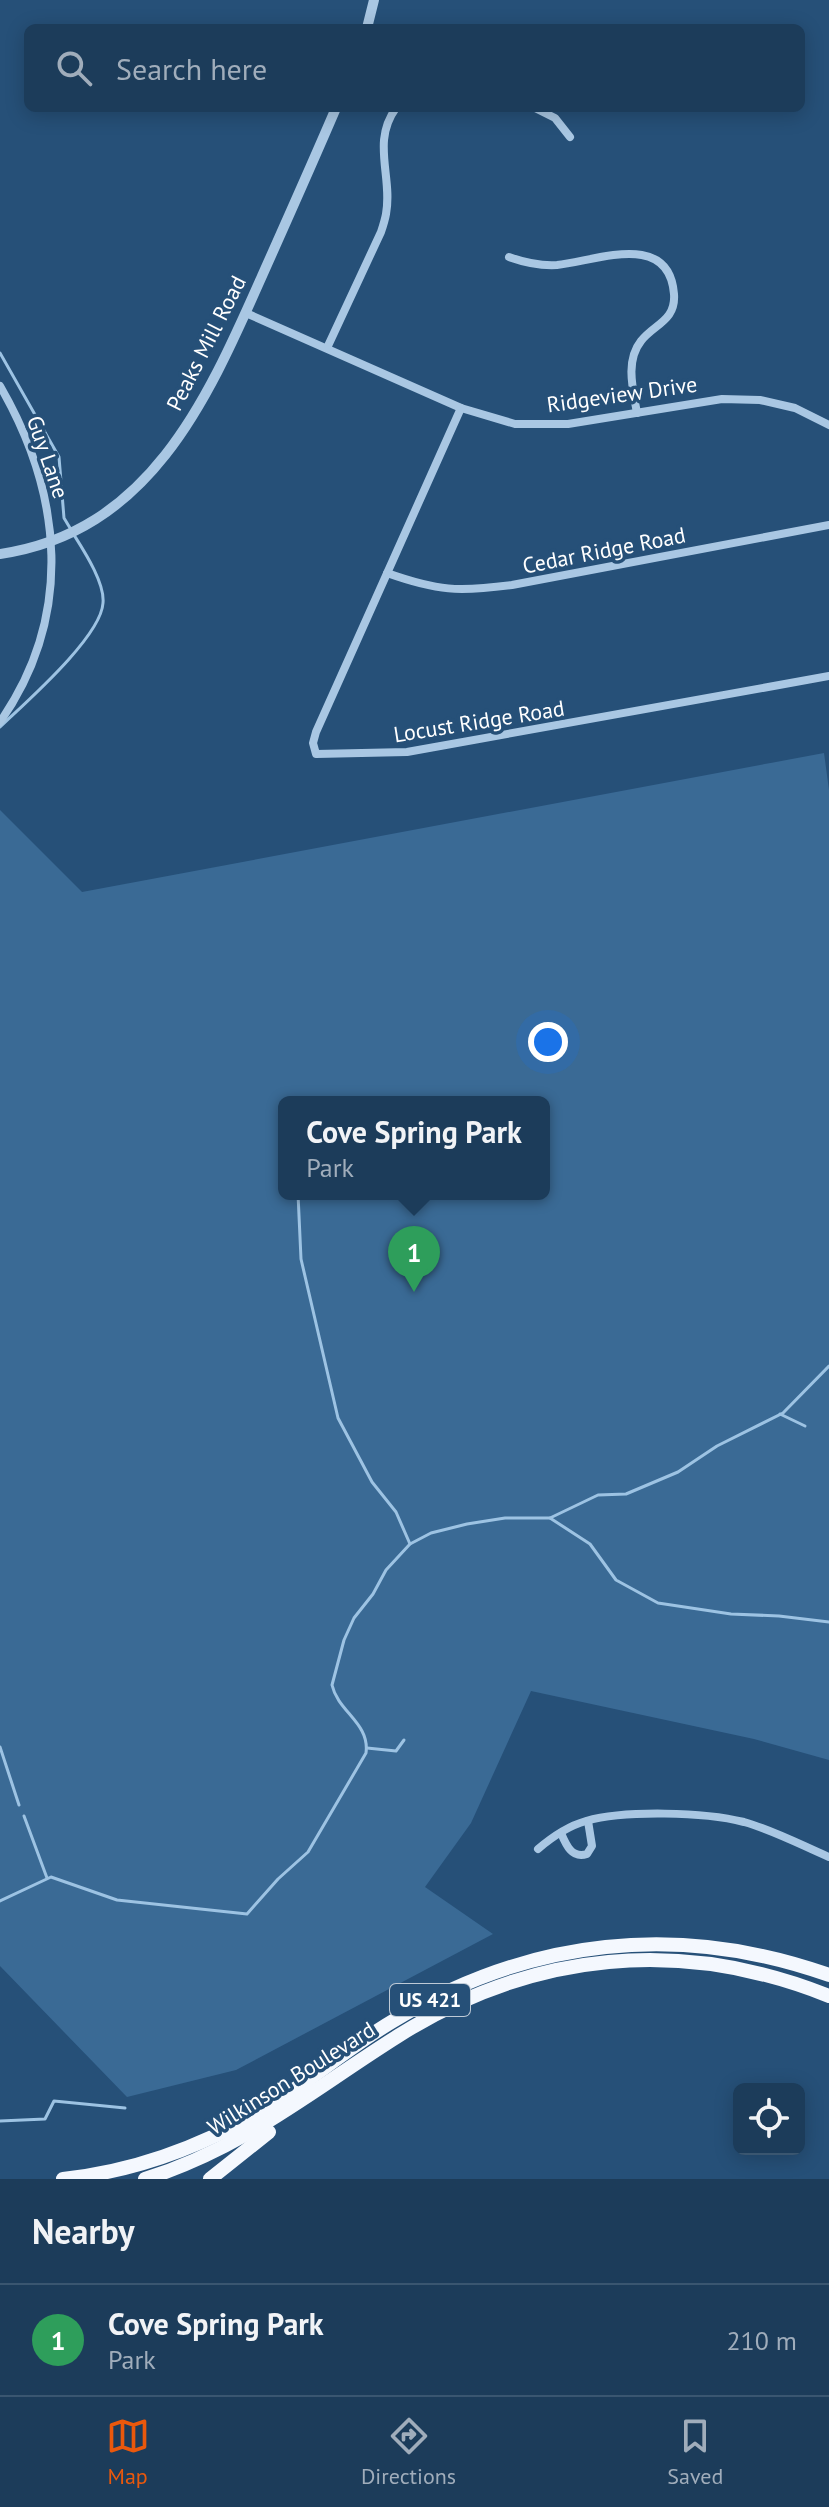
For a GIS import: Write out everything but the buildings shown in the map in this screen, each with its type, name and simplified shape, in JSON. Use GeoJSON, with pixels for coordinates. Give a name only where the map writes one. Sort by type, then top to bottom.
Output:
{"type":"FeatureCollection","features":[{"type":"Feature","properties":{"kind":"highway","name":"Wilkinson Boulevard"},"geometry":{"type":"LineString","coordinates":[[63,2179],[136,2165],[193,2146],[269,2106],[418,2006],[474,1979],[532,1960],[577,1950],[622,1945],[683,1944],[744,1951],[829,1975]]}},
{"type":"Feature","properties":{"kind":"highway","name":"Wilkinson Boulevard"},"geometry":{"type":"LineString","coordinates":[[145,2179],[222,2149],[262,2127],[399,2035],[449,2007],[512,1981],[577,1965],[631,1960],[714,1965],[769,1976],[829,1996]]}},
{"type":"Feature","properties":{"kind":"highway"},"geometry":{"type":"LineString","coordinates":[[210,2179],[318,2090]]}},
{"type":"Feature","properties":{"kind":"street"},"geometry":{"type":"LineString","coordinates":[[368,24],[374,0]]}},
{"type":"Feature","properties":{"kind":"street","name":"Peaks Mill Road"},"geometry":{"type":"LineString","coordinates":[[0,554],[53,541],[81,529],[110,511],[160,463],[202,401],[246,313],[334,112]]}},
{"type":"Feature","properties":{"kind":"street"},"geometry":{"type":"LineString","coordinates":[[327,348],[381,232],[387,212],[383,142],[393,112]]}},
{"type":"Feature","properties":{"kind":"street"},"geometry":{"type":"LineString","coordinates":[[543,112],[555,118],[570,137]]}},
{"type":"Feature","properties":{"kind":"street"},"geometry":{"type":"LineString","coordinates":[[509,257],[529,264],[555,265],[633,253],[655,259],[668,272],[675,296],[673,307],[663,324],[641,340],[633,360],[631,382],[637,413]]}},
{"type":"Feature","properties":{"kind":"street","name":"Ridgeview Drive"},"geometry":{"type":"LineString","coordinates":[[246,313],[461,408],[515,424],[568,424],[722,399],[760,400],[795,408],[829,425]]}},
{"type":"Feature","properties":{"kind":"street","name":"Guy Lane"},"geometry":{"type":"LineString","coordinates":[[0,386],[28,440],[39,473],[53,541],[49,593],[37,647],[19,693],[0,722]]}},
{"type":"Feature","properties":{"kind":"street","name":"Locust Ridge Road"},"geometry":{"type":"LineString","coordinates":[[461,408],[316,732],[313,743],[316,754],[407,752],[829,676]]}},
{"type":"Feature","properties":{"kind":"street","name":"Cedar Ridge Road"},"geometry":{"type":"LineString","coordinates":[[387,573],[447,590],[473,590],[829,525]]}},
{"type":"Feature","properties":{"kind":"street"},"geometry":{"type":"LineString","coordinates":[[538,1849],[561,1833],[588,1821],[619,1816],[664,1815],[730,1819],[762,1828],[829,1857]]}},
{"type":"Feature","properties":{"kind":"street"},"geometry":{"type":"LineString","coordinates":[[561,1833],[574,1854],[587,1854],[592,1846],[588,1821]]}},
{"type":"Feature","properties":{"kind":"shaded area"},"geometry":{"type":"Polygon","coordinates":[[[824,753],[829,790],[829,1760],[754,1739],[531,1691],[471,1823],[425,1887],[493,1934],[236,2070],[127,2097],[0,1966],[0,810],[82,892],[824,753]]]}},
{"type":"Feature","properties":{"kind":"waterway"},"geometry":{"type":"LineString","coordinates":[[0,353],[59,457],[64,518],[70,528]]}},
{"type":"Feature","properties":{"kind":"waterway"},"geometry":{"type":"LineString","coordinates":[[0,727],[60,669],[90,633],[99,617],[103,603],[101,586],[74,535]]}},
{"type":"Feature","properties":{"kind":"waterway"},"geometry":{"type":"LineString","coordinates":[[298,1200],[301,1259],[338,1418],[372,1482],[396,1512],[410,1544]]}},
{"type":"Feature","properties":{"kind":"waterway"},"geometry":{"type":"LineString","coordinates":[[0,1901],[51,1877],[117,1900],[247,1914],[278,1879],[308,1852],[366,1753],[366,1743],[359,1725],[340,1703],[332,1685],[344,1640],[354,1618],[373,1594],[386,1570],[410,1544],[431,1533],[467,1524],[505,1518],[550,1518],[598,1495],[626,1494],[678,1472],[717,1446],[783,1413],[829,1366]]}},
{"type":"Feature","properties":{"kind":"waterway"},"geometry":{"type":"LineString","coordinates":[[780,1414],[805,1426]]}},
{"type":"Feature","properties":{"kind":"waterway"},"geometry":{"type":"LineString","coordinates":[[550,1518],[590,1544],[616,1580],[658,1603],[731,1614],[829,1622]]}},
{"type":"Feature","properties":{"kind":"waterway"},"geometry":{"type":"LineString","coordinates":[[367,1748],[396,1751],[404,1740]]}},
{"type":"Feature","properties":{"kind":"waterway"},"geometry":{"type":"LineString","coordinates":[[0,1747],[19,1805]]}},
{"type":"Feature","properties":{"kind":"waterway"},"geometry":{"type":"LineString","coordinates":[[24,1816],[47,1878]]}},
{"type":"Feature","properties":{"kind":"waterway"},"geometry":{"type":"LineString","coordinates":[[0,2121],[45,2119],[54,2101],[125,2108]]}},
{"type":"Feature","properties":{"kind":"place","name":"Cove Spring Park"},"geometry":{"type":"Point","coordinates":[414,1292]}}]}
